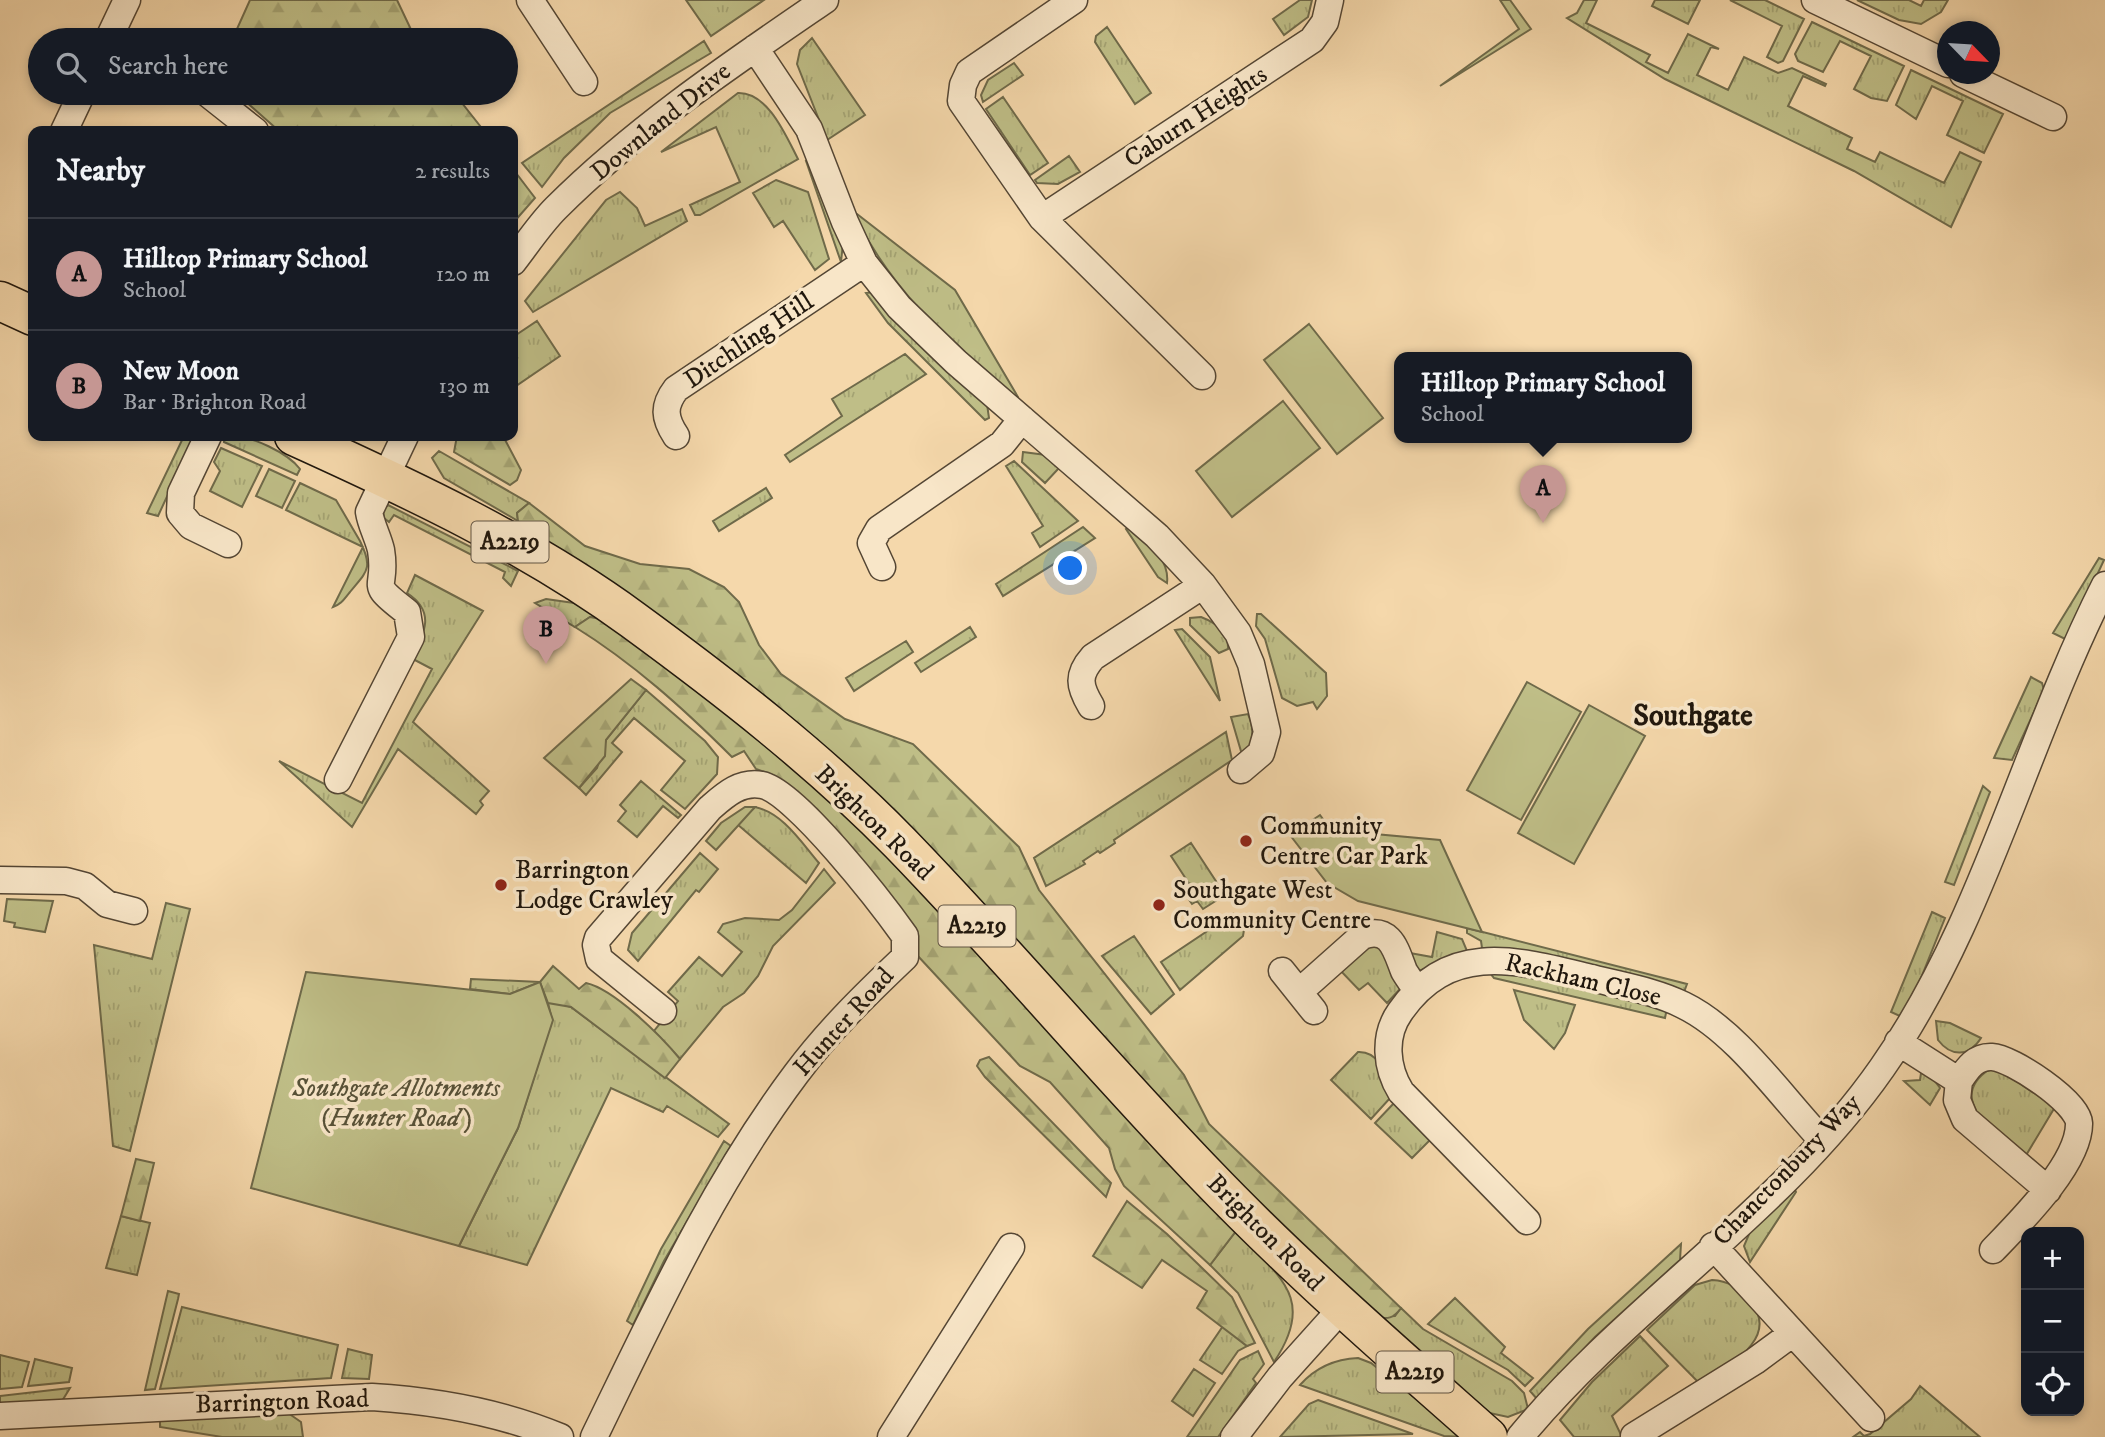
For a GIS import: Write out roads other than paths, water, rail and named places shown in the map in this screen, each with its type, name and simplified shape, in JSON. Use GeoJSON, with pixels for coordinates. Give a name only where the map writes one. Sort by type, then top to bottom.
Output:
{"type":"FeatureCollection","features":[{"type":"Feature","properties":{"kind":"main road"},"geometry":{"type":"LineString","coordinates":[[0,301],[28,314]]}},
{"type":"Feature","properties":{"kind":"main road","name":"Brighton Road"},"geometry":{"type":"LineString","coordinates":[[305,441],[384,477],[531,554],[631,618],[807,759],[897,840],[1206,1175],[1342,1308],[1488,1437]]}},
{"type":"Feature","properties":{"kind":"street"},"geometry":{"type":"LineString","coordinates":[[114,28],[127,0]]}},
{"type":"Feature","properties":{"kind":"street"},"geometry":{"type":"LineString","coordinates":[[530,0],[584,82]]}},
{"type":"Feature","properties":{"kind":"street","name":"Downland Drive"},"geometry":{"type":"LineString","coordinates":[[518,256],[555,209],[619,151],[755,48],[825,0]]}},
{"type":"Feature","properties":{"kind":"street"},"geometry":{"type":"LineString","coordinates":[[1074,0],[969,72],[963,85],[961,101],[1042,218],[1202,376]]}},
{"type":"Feature","properties":{"kind":"street","name":"Caburn Heights"},"geometry":{"type":"LineString","coordinates":[[1042,218],[1312,40],[1325,22],[1330,0]]}},
{"type":"Feature","properties":{"kind":"street"},"geometry":{"type":"LineString","coordinates":[[1815,0],[1937,59]]}},
{"type":"Feature","properties":{"kind":"street"},"geometry":{"type":"LineString","coordinates":[[755,48],[809,129],[845,222],[864,262],[925,334],[1157,536],[1203,585],[1238,633],[1251,664],[1267,732],[1261,753],[1241,770]]}},
{"type":"Feature","properties":{"kind":"street"},"geometry":{"type":"LineString","coordinates":[[1984,84],[2053,117]]}},
{"type":"Feature","properties":{"kind":"street"},"geometry":{"type":"LineString","coordinates":[[66,126],[76,105]]}},
{"type":"Feature","properties":{"kind":"street"},"geometry":{"type":"LineString","coordinates":[[222,105],[249,126]]}},
{"type":"Feature","properties":{"kind":"street","name":"Ditchling Hill"},"geometry":{"type":"LineString","coordinates":[[676,436],[665,415],[666,405],[676,389],[864,262]]}},
{"type":"Feature","properties":{"kind":"street"},"geometry":{"type":"LineString","coordinates":[[882,567],[871,543],[879,528],[1002,444],[1022,419]]}},
{"type":"Feature","properties":{"kind":"street"},"geometry":{"type":"LineString","coordinates":[[206,441],[181,493],[180,513],[191,526],[228,544]]}},
{"type":"Feature","properties":{"kind":"street"},"geometry":{"type":"LineString","coordinates":[[338,780],[411,637],[407,612],[387,598],[380,588],[381,549],[369,512],[402,441]]}},
{"type":"Feature","properties":{"kind":"street"},"geometry":{"type":"LineString","coordinates":[[1091,706],[1079,683],[1081,673],[1093,657],[1203,585]]}},
{"type":"Feature","properties":{"kind":"street","name":"Chanctonbury Way"},"geometry":{"type":"LineString","coordinates":[[1521,1437],[1584,1367],[1823,1141],[1862,1095],[1940,972],[2054,692],[2105,585]]}},
{"type":"Feature","properties":{"kind":"street","name":"Hunter Road"},"geometry":{"type":"LineString","coordinates":[[594,1437],[660,1299],[744,1148],[797,1072],[848,1012],[905,957],[905,936],[801,813],[776,790],[754,784],[743,785],[726,793],[710,808],[598,938],[596,945],[599,959],[663,1011]]}},
{"type":"Feature","properties":{"kind":"street"},"geometry":{"type":"LineString","coordinates":[[0,880],[66,881],[85,886],[107,904],[134,911]]}},
{"type":"Feature","properties":{"kind":"street"},"geometry":{"type":"LineString","coordinates":[[1282,971],[1306,1001],[1362,936],[1369,933],[1386,936],[1395,944],[1405,971],[1417,991]]}},
{"type":"Feature","properties":{"kind":"street","name":"Rackham Close"},"geometry":{"type":"LineString","coordinates":[[1527,1221],[1413,1105],[1394,1080],[1388,1052],[1394,1021],[1417,991],[1455,967],[1495,959],[1523,962],[1667,998],[1709,1020],[1728,1037],[1823,1141]]}},
{"type":"Feature","properties":{"kind":"street"},"geometry":{"type":"LineString","coordinates":[[1898,1042],[1959,1081]]}},
{"type":"Feature","properties":{"kind":"street"},"geometry":{"type":"LineString","coordinates":[[1993,1250],[2048,1190],[2076,1137],[2079,1123],[2068,1102],[2019,1069],[1992,1057],[1968,1067],[1959,1081],[1957,1100],[1965,1119],[2048,1190]]}},
{"type":"Feature","properties":{"kind":"street"},"geometry":{"type":"LineString","coordinates":[[1713,1246],[1871,1418]]}},
{"type":"Feature","properties":{"kind":"street"},"geometry":{"type":"LineString","coordinates":[[891,1437],[1012,1247]]}},
{"type":"Feature","properties":{"kind":"street"},"geometry":{"type":"LineString","coordinates":[[1234,1437],[1280,1377],[1342,1308]]}},
{"type":"Feature","properties":{"kind":"street"},"geometry":{"type":"LineString","coordinates":[[1634,1436],[1755,1361],[1793,1333]]}},
{"type":"Feature","properties":{"kind":"street","name":"Barrington Road"},"geometry":{"type":"LineString","coordinates":[[0,1416],[372,1398],[410,1400],[475,1410],[560,1437]]}},
{"type":"Feature","properties":{"kind":"place","name":"Hilltop Primary School"},"geometry":{"type":"Point","coordinates":[1543,523]}},
{"type":"Feature","properties":{"kind":"place","name":"New Moon"},"geometry":{"type":"Point","coordinates":[546,664]}},
{"type":"Feature","properties":{"kind":"place","name":"Community Centre Car Park"},"geometry":{"type":"Point","coordinates":[1246,841]}},
{"type":"Feature","properties":{"kind":"place","name":"Barrington Lodge Crawley"},"geometry":{"type":"Point","coordinates":[501,885]}},
{"type":"Feature","properties":{"kind":"place","name":"Southgate West Community Centre"},"geometry":{"type":"Point","coordinates":[1159,905]}},
{"type":"Feature","properties":{"kind":"district","name":"Southgate"},"geometry":{"type":"Point","coordinates":[1693,716]}},
{"type":"Feature","properties":{"kind":"park label","name":"Southgate Allotments (Hunter Road)"},"geometry":{"type":"Point","coordinates":[396,1103]}}]}
